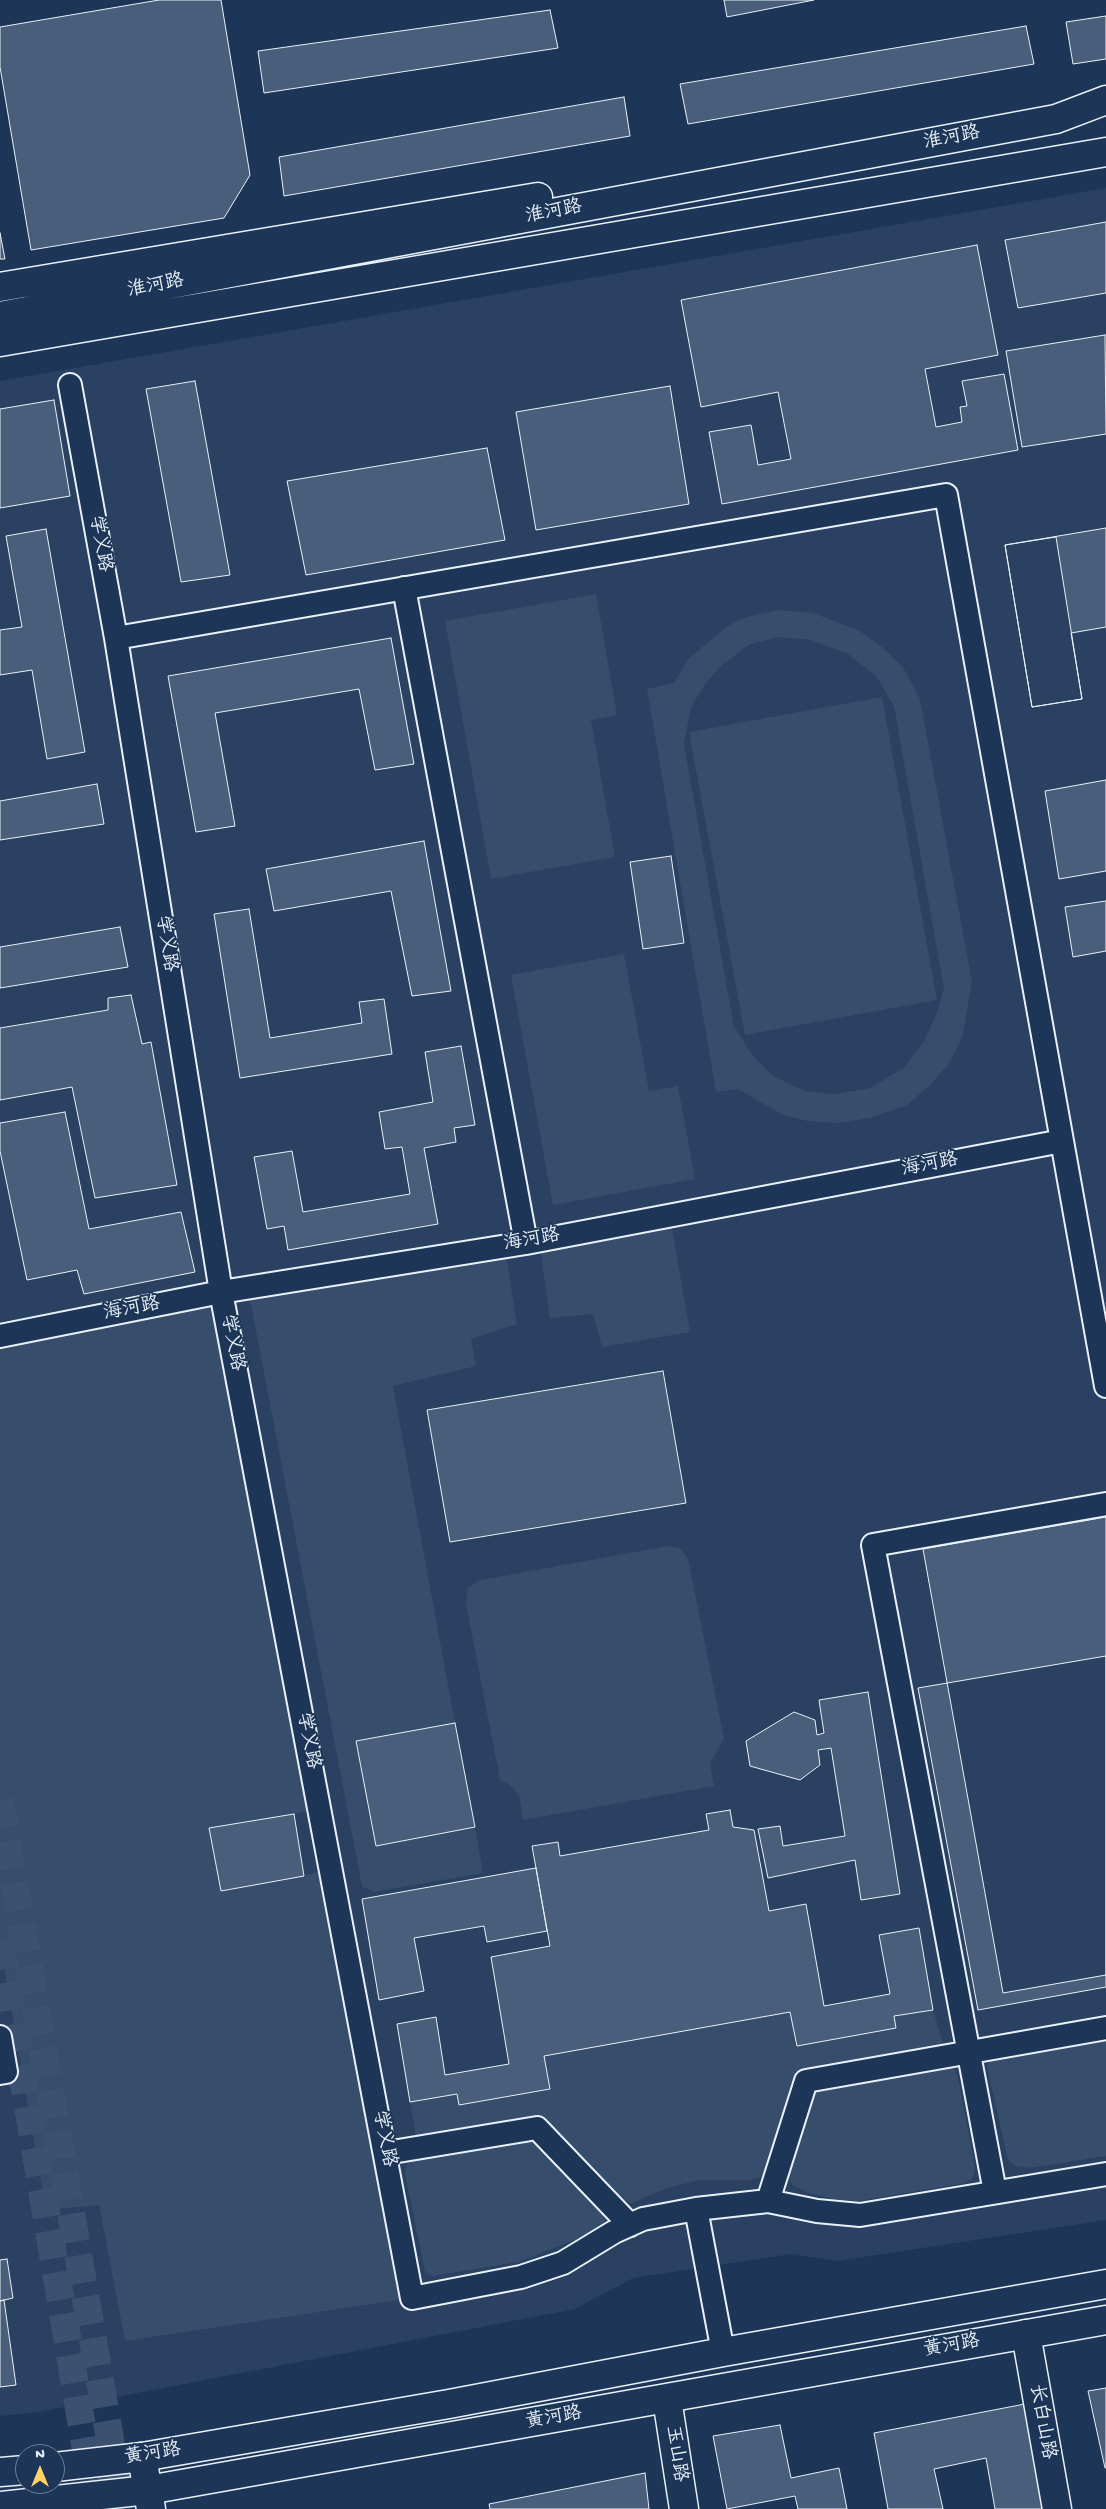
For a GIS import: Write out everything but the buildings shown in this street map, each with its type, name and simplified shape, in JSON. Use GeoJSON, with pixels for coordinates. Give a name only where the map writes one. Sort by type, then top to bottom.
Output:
{"type":"FeatureCollection","features":[{"type":"Feature","properties":{"kind":"main road","name":"淮河路"},"geometry":{"type":"LineString","coordinates":[[0,316],[1056,119],[1106,100]]}},
{"type":"Feature","properties":{"kind":"main road","name":"淮河路"},"geometry":{"type":"LineString","coordinates":[[0,342],[1106,152]]}},
{"type":"Feature","properties":{"kind":"main road"},"geometry":{"type":"LineString","coordinates":[[0,287],[594,188],[778,171]]}},
{"type":"Feature","properties":{"kind":"main road"},"geometry":{"type":"LineString","coordinates":[[0,356],[606,253],[784,207]]}},
{"type":"Feature","properties":{"kind":"main road","name":"黄河路"},"geometry":{"type":"LineString","coordinates":[[65,2465],[142,2457],[449,2404],[723,2352],[1106,2284]]}},
{"type":"Feature","properties":{"kind":"main road","name":"黄河路"},"geometry":{"type":"LineString","coordinates":[[0,2507],[149,2500],[667,2399],[1106,2320]]}},
{"type":"Feature","properties":{"kind":"main road","name":"长白山路"},"geometry":{"type":"LineString","coordinates":[[1026,2334],[1056,2509]]}},
{"type":"Feature","properties":{"kind":"main road","name":"玉山路"},"geometry":{"type":"LineString","coordinates":[[667,2399],[684,2509]]}},
{"type":"Feature","properties":{"kind":"main road"},"geometry":{"type":"LineString","coordinates":[[142,2457],[149,2500]]}},
{"type":"Feature","properties":{"kind":"main road"},"geometry":{"type":"LineString","coordinates":[[0,2472],[15,2471]]}},
{"type":"Feature","properties":{"kind":"main road"},"geometry":{"type":"LineString","coordinates":[[65,2485],[71,2504]]}},
{"type":"Feature","properties":{"kind":"street","name":"学义路"},"geometry":{"type":"LineString","coordinates":[[70,385],[116,638],[221,1292],[386,2153],[412,2298],[521,2278],[564,2263],[614,2232],[630,2225]]}},
{"type":"Feature","properties":{"kind":"street"},"geometry":{"type":"LineString","coordinates":[[116,638],[946,496],[1106,1386]]}},
{"type":"Feature","properties":{"kind":"street"},"geometry":{"type":"LineString","coordinates":[[404,588],[526,1243]]}},
{"type":"Feature","properties":{"kind":"street","name":"海河路"},"geometry":{"type":"LineString","coordinates":[[0,1336],[221,1292],[526,1243],[1062,1141]]}},
{"type":"Feature","properties":{"kind":"street"},"geometry":{"type":"LineString","coordinates":[[995,2192],[873,1545],[1106,1504]]}},
{"type":"Feature","properties":{"kind":"street"},"geometry":{"type":"LineString","coordinates":[[768,2201],[806,2081],[1106,2028]]}},
{"type":"Feature","properties":{"kind":"street"},"geometry":{"type":"LineString","coordinates":[[0,2037],[6,2072],[0,2073]]}},
{"type":"Feature","properties":{"kind":"street"},"geometry":{"type":"LineString","coordinates":[[386,2153],[537,2128],[630,2225],[643,2219],[696,2208],[768,2201],[817,2212],[860,2215],[1106,2174]]}},
{"type":"Feature","properties":{"kind":"street"},"geometry":{"type":"LineString","coordinates":[[696,2208],[723,2352]]}},
{"type":"Feature","properties":{"kind":"shaded area"},"geometry":{"type":"Polygon","coordinates":[[[1106,188],[1106,2220],[837,2261],[791,2254],[633,2278],[575,2309],[38,2412],[0,2416],[0,381],[1106,188]]]}},
{"type":"Feature","properties":{"kind":"shaded area"},"geometry":{"type":"Polygon","coordinates":[[[596,594],[617,715],[591,720],[615,857],[491,879],[445,621],[596,594]]]}},
{"type":"Feature","properties":{"kind":"shaded area"},"geometry":{"type":"Polygon","coordinates":[[[779,610],[813,613],[860,631],[883,648],[903,667],[920,699],[972,982],[962,1038],[948,1065],[929,1086],[907,1105],[870,1118],[837,1123],[807,1121],[781,1114],[738,1089],[716,1092],[647,689],[674,683],[689,658],[728,626],[746,617],[779,610]],[[779,637],[750,644],[722,665],[705,684],[691,707],[684,744],[734,1027],[753,1056],[773,1076],[804,1091],[835,1094],[870,1088],[904,1068],[924,1041],[937,1012],[944,989],[894,706],[876,676],[848,654],[811,640],[779,637]]]}},
{"type":"Feature","properties":{"kind":"shaded area"},"geometry":{"type":"Polygon","coordinates":[[[882,697],[937,1000],[745,1035],[689,732],[882,697]]]}},
{"type":"Feature","properties":{"kind":"shaded area"},"geometry":{"type":"Polygon","coordinates":[[[624,954],[649,1091],[678,1086],[695,1179],[553,1205],[511,975],[624,954]]]}},
{"type":"Feature","properties":{"kind":"shaded area"},"geometry":{"type":"Polygon","coordinates":[[[671,1222],[690,1332],[602,1347],[593,1314],[550,1318],[540,1247],[671,1222]]]}},
{"type":"Feature","properties":{"kind":"shaded area"},"geometry":{"type":"Polygon","coordinates":[[[505,1250],[517,1324],[471,1339],[476,1366],[393,1386],[455,1723],[356,1742],[376,1846],[475,1827],[483,1873],[373,1892],[362,1886],[250,1299],[505,1250]]]}},
{"type":"Feature","properties":{"kind":"shaded area"},"geometry":{"type":"Polygon","coordinates":[[[219,1305],[310,1811],[209,1828],[221,1890],[304,1876],[320,1871],[412,2298],[125,2341],[99,2205],[46,2210],[0,1944],[0,1343],[219,1305]]]}},
{"type":"Feature","properties":{"kind":"shaded area"},"geometry":{"type":"Polygon","coordinates":[[[668,1546],[680,1548],[688,1559],[724,1739],[710,1763],[714,1786],[523,1820],[519,1795],[510,1785],[500,1780],[466,1604],[468,1588],[480,1580],[668,1546]]]}},
{"type":"Feature","properties":{"kind":"shaded area"},"geometry":{"type":"Polygon","coordinates":[[[933,2010],[944,2046],[797,2074],[765,2176],[750,2180],[700,2180],[670,2187],[631,2203],[616,2198],[544,2119],[417,2142],[410,2102],[457,2094],[460,2105],[549,2090],[544,2056],[790,2012],[797,2046],[896,2028],[894,2016],[933,2010]]]}},
{"type":"Feature","properties":{"kind":"shaded area"},"geometry":{"type":"Polygon","coordinates":[[[1106,2039],[1106,2156],[1030,2168],[1016,2166],[1008,2160],[987,2067],[991,2057],[1106,2039]]]}},
{"type":"Feature","properties":{"kind":"shaded area"},"geometry":{"type":"Polygon","coordinates":[[[947,2066],[955,2070],[959,2082],[975,2168],[973,2179],[965,2183],[858,2201],[833,2199],[806,2192],[792,2185],[788,2174],[815,2093],[832,2084],[947,2066]]]}},
{"type":"Feature","properties":{"kind":"shaded area"},"geometry":{"type":"Polygon","coordinates":[[[523,2142],[539,2142],[604,2207],[605,2221],[595,2232],[518,2262],[433,2276],[425,2272],[405,2174],[407,2164],[419,2159],[523,2142]]]}},
{"type":"Feature","properties":{"kind":"tunnel"},"geometry":{"type":"LineString","coordinates":[[0,1800],[122,2509]]}},
{"type":"Feature","properties":{"kind":"tunnel"},"geometry":{"type":"LineString","coordinates":[[0,1941],[96,2509]]}}]}
